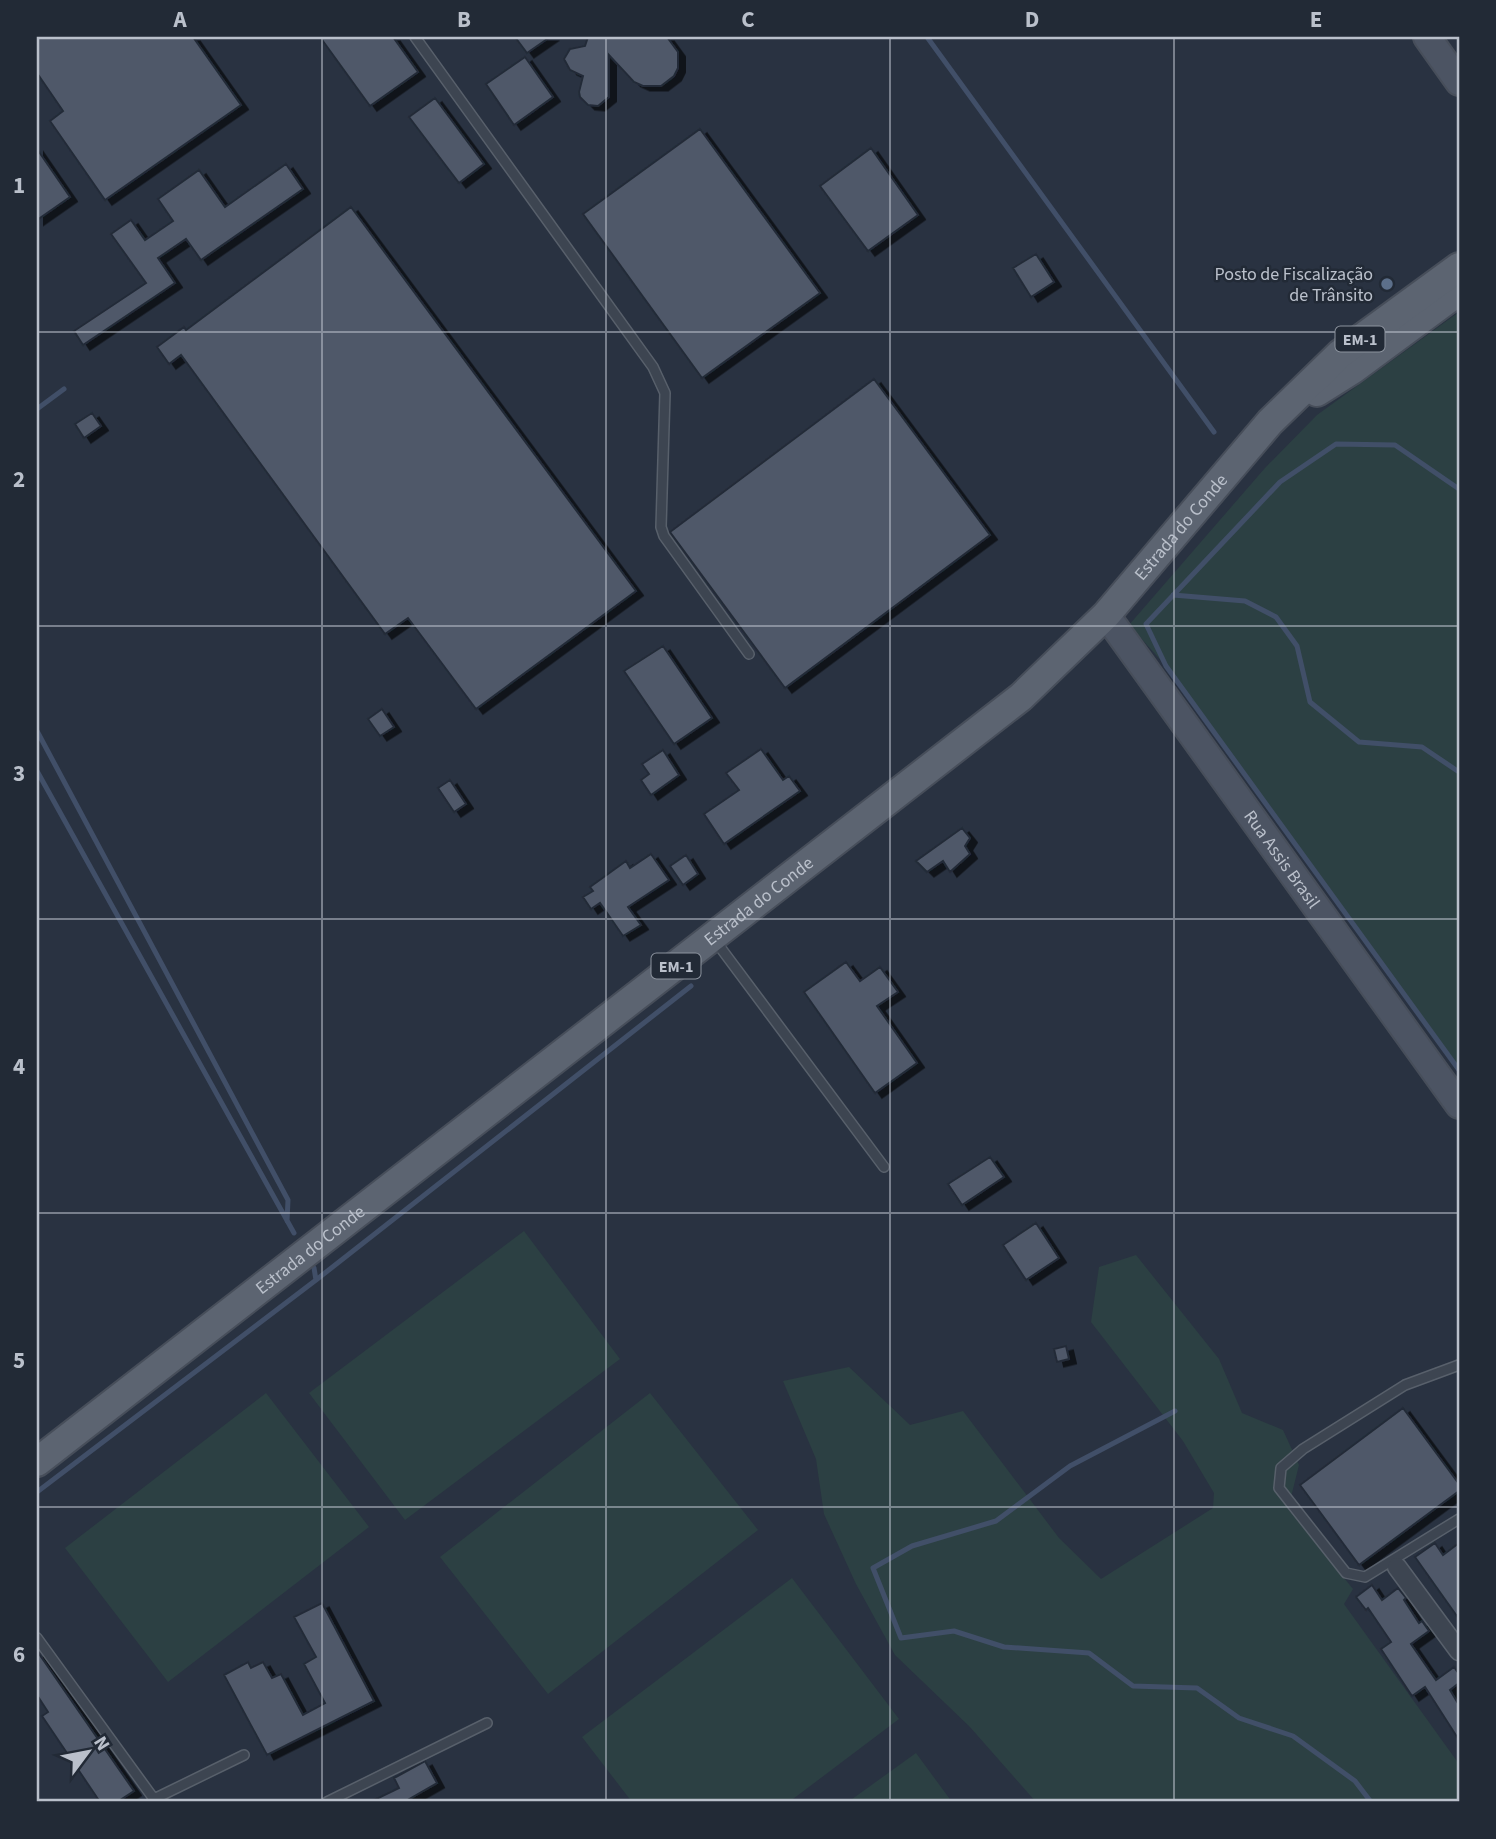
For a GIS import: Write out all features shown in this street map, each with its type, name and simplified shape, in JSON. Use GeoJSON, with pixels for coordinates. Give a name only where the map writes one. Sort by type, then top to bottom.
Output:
{"type":"FeatureCollection","features":[{"type":"Feature","properties":{"kind":"main road","name":"Estrada do Conde"},"geometry":{"type":"LineString","coordinates":[[37,1462],[1021,697],[1106,615],[1270,422],[1340,354],[1459,267]]}},
{"type":"Feature","properties":{"kind":"main road","name":"Estrada do Conde"},"geometry":{"type":"LineString","coordinates":[[1270,422],[1344,360],[1459,277]]}},
{"type":"Feature","properties":{"kind":"main road","name":"Estrada do Conde"},"geometry":{"type":"LineString","coordinates":[[1270,422],[1352,370],[1459,291]]}},
{"type":"Feature","properties":{"kind":"street"},"geometry":{"type":"LineString","coordinates":[[1427,37],[1459,82]]}},
{"type":"Feature","properties":{"kind":"street","name":"Rua Assis Brasil"},"geometry":{"type":"LineString","coordinates":[[1106,615],[1459,1105]]}},
{"type":"Feature","properties":{"kind":"street"},"geometry":{"type":"LineString","coordinates":[[1397,1567],[1452,1627],[1459,1651]]}},
{"type":"Feature","properties":{"kind":"lane"},"geometry":{"type":"LineString","coordinates":[[415,37],[653,367],[665,393],[661,527],[664,536],[749,654]]}},
{"type":"Feature","properties":{"kind":"lane"},"geometry":{"type":"LineString","coordinates":[[713,938],[884,1167]]}},
{"type":"Feature","properties":{"kind":"lane"},"geometry":{"type":"LineString","coordinates":[[1459,1365],[1405,1384],[1303,1449],[1281,1468],[1279,1488],[1346,1573],[1366,1577],[1459,1519]]}},
{"type":"Feature","properties":{"kind":"lane"},"geometry":{"type":"LineString","coordinates":[[37,1638],[155,1800],[244,1755]]}},
{"type":"Feature","properties":{"kind":"lane"},"geometry":{"type":"LineString","coordinates":[[327,1802],[487,1723]]}},
{"type":"Feature","properties":{"kind":"green space"},"geometry":{"type":"Polygon","coordinates":[[[1459,312],[1459,1070],[1166,666],[1129,625],[1265,468],[1317,415],[1459,312]]]}},
{"type":"Feature","properties":{"kind":"green space"},"geometry":{"type":"Polygon","coordinates":[[[524,1231],[620,1359],[405,1520],[309,1393],[524,1231]]]}},
{"type":"Feature","properties":{"kind":"green space"},"geometry":{"type":"Polygon","coordinates":[[[1136,1255],[1219,1359],[1242,1413],[1283,1430],[1299,1465],[1288,1509],[1353,1589],[1344,1604],[1459,1764],[1459,1802],[1036,1802],[970,1727],[895,1655],[856,1584],[824,1514],[816,1459],[783,1381],[849,1367],[910,1425],[963,1411],[1059,1538],[1101,1579],[1213,1508],[1214,1493],[1183,1441],[1091,1322],[1099,1267],[1136,1255]]]}},
{"type":"Feature","properties":{"kind":"green space"},"geometry":{"type":"Polygon","coordinates":[[[266,1393],[369,1527],[168,1682],[65,1548],[266,1393]]]}},
{"type":"Feature","properties":{"kind":"green space"},"geometry":{"type":"Polygon","coordinates":[[[650,1393],[758,1530],[548,1694],[440,1557],[650,1393]]]}},
{"type":"Feature","properties":{"kind":"green space"},"geometry":{"type":"Polygon","coordinates":[[[792,1578],[899,1719],[789,1802],[632,1802],[582,1737],[792,1578]]]}},
{"type":"Feature","properties":{"kind":"green space"},"geometry":{"type":"Polygon","coordinates":[[[916,1753],[952,1802],[848,1802],[916,1753]]]}},
{"type":"Feature","properties":{"kind":"building"},"geometry":{"type":"Polygon","coordinates":[[[37,37],[193,37],[241,105],[105,200],[50,121],[63,111],[37,73],[37,37]]]}},
{"type":"Feature","properties":{"kind":"building"},"geometry":{"type":"Polygon","coordinates":[[[320,37],[393,37],[418,72],[370,106],[320,37]]]}},
{"type":"Feature","properties":{"kind":"building"},"geometry":{"type":"Polygon","coordinates":[[[515,37],[550,37],[527,53],[515,37]]]}},
{"type":"Feature","properties":{"kind":"building"},"geometry":{"type":"Polygon","coordinates":[[[588,37],[667,37],[678,52],[678,68],[674,76],[661,86],[643,86],[634,82],[609,55],[609,97],[598,106],[588,105],[579,92],[583,76],[570,70],[564,59],[570,49],[585,46],[588,37]]]}},
{"type":"Feature","properties":{"kind":"building"},"geometry":{"type":"Polygon","coordinates":[[[525,57],[553,97],[514,125],[486,84],[525,57]]]}},
{"type":"Feature","properties":{"kind":"building"},"geometry":{"type":"Polygon","coordinates":[[[435,98],[484,164],[459,183],[409,117],[435,98]]]}},
{"type":"Feature","properties":{"kind":"building"},"geometry":{"type":"Polygon","coordinates":[[[700,129],[820,293],[702,378],[583,214],[700,129]]]}},
{"type":"Feature","properties":{"kind":"building"},"geometry":{"type":"Polygon","coordinates":[[[871,148],[918,215],[868,251],[820,186],[871,148]]]}},
{"type":"Feature","properties":{"kind":"building"},"geometry":{"type":"Polygon","coordinates":[[[37,149],[70,197],[37,220],[37,149]]]}},
{"type":"Feature","properties":{"kind":"building"},"geometry":{"type":"Polygon","coordinates":[[[286,164],[303,189],[201,260],[186,239],[158,258],[175,283],[83,345],[74,331],[146,283],[111,234],[131,220],[145,240],[173,221],[158,199],[199,170],[225,207],[286,164]]]}},
{"type":"Feature","properties":{"kind":"building"},"geometry":{"type":"Polygon","coordinates":[[[351,207],[636,591],[476,709],[408,618],[385,634],[181,355],[169,364],[157,347],[184,327],[186,330],[351,207]]]}},
{"type":"Feature","properties":{"kind":"building"},"geometry":{"type":"Polygon","coordinates":[[[1036,254],[1054,282],[1031,297],[1013,268],[1036,254]]]}},
{"type":"Feature","properties":{"kind":"building"},"geometry":{"type":"Polygon","coordinates":[[[874,379],[990,535],[785,688],[670,532],[874,379]]]}},
{"type":"Feature","properties":{"kind":"building"},"geometry":{"type":"Polygon","coordinates":[[[92,413],[101,426],[84,438],[75,424],[92,413]]]}},
{"type":"Feature","properties":{"kind":"building"},"geometry":{"type":"Polygon","coordinates":[[[663,646],[712,718],[674,744],[624,671],[663,646]]]}},
{"type":"Feature","properties":{"kind":"building"},"geometry":{"type":"Polygon","coordinates":[[[382,709],[394,727],[380,736],[368,719],[382,709]]]}},
{"type":"Feature","properties":{"kind":"building"},"geometry":{"type":"Polygon","coordinates":[[[761,749],[783,780],[789,776],[800,791],[724,844],[704,814],[739,790],[726,773],[761,749]]]}},
{"type":"Feature","properties":{"kind":"building"},"geometry":{"type":"Polygon","coordinates":[[[663,750],[679,775],[651,795],[641,780],[649,774],[642,764],[663,750]]]}},
{"type":"Feature","properties":{"kind":"building"},"geometry":{"type":"Polygon","coordinates":[[[450,780],[466,804],[454,812],[438,788],[450,780]]]}},
{"type":"Feature","properties":{"kind":"building"},"geometry":{"type":"Polygon","coordinates":[[[962,828],[970,838],[965,846],[970,854],[950,872],[943,861],[927,872],[916,861],[962,828]]]}},
{"type":"Feature","properties":{"kind":"building"},"geometry":{"type":"Polygon","coordinates":[[[651,854],[669,880],[628,907],[641,925],[623,936],[600,903],[591,909],[583,897],[593,891],[590,887],[626,861],[630,868],[651,854]]]}},
{"type":"Feature","properties":{"kind":"building"},"geometry":{"type":"Polygon","coordinates":[[[686,855],[698,874],[683,885],[670,866],[686,855]]]}},
{"type":"Feature","properties":{"kind":"building"},"geometry":{"type":"Polygon","coordinates":[[[846,962],[860,981],[880,967],[898,992],[877,1006],[917,1063],[875,1093],[804,992],[846,962]]]}},
{"type":"Feature","properties":{"kind":"building"},"geometry":{"type":"Polygon","coordinates":[[[990,1157],[1004,1177],[962,1205],[948,1184],[990,1157]]]}},
{"type":"Feature","properties":{"kind":"building"},"geometry":{"type":"Polygon","coordinates":[[[1036,1223],[1059,1258],[1026,1280],[1003,1245],[1036,1223]]]}},
{"type":"Feature","properties":{"kind":"building"},"geometry":{"type":"Polygon","coordinates":[[[1066,1346],[1069,1359],[1057,1362],[1054,1349],[1066,1346]]]}},
{"type":"Feature","properties":{"kind":"building"},"geometry":{"type":"Polygon","coordinates":[[[1403,1408],[1459,1484],[1459,1491],[1359,1565],[1300,1485],[1403,1408]]]}},
{"type":"Feature","properties":{"kind":"building"},"geometry":{"type":"Polygon","coordinates":[[[1435,1543],[1443,1555],[1459,1543],[1459,1619],[1415,1557],[1435,1543]]]}},
{"type":"Feature","properties":{"kind":"building"},"geometry":{"type":"Polygon","coordinates":[[[1372,1585],[1382,1600],[1398,1588],[1419,1623],[1422,1621],[1429,1631],[1411,1644],[1436,1680],[1454,1667],[1459,1674],[1459,1683],[1450,1690],[1459,1705],[1459,1740],[1425,1687],[1412,1696],[1381,1649],[1391,1642],[1368,1608],[1366,1610],[1356,1597],[1372,1585]]]}},
{"type":"Feature","properties":{"kind":"building"},"geometry":{"type":"Polygon","coordinates":[[[322,1603],[374,1701],[267,1755],[224,1675],[248,1662],[251,1668],[263,1662],[272,1678],[281,1674],[303,1715],[325,1703],[304,1664],[316,1657],[294,1617],[322,1603]]]}},
{"type":"Feature","properties":{"kind":"building"},"geometry":{"type":"Polygon","coordinates":[[[37,1651],[134,1791],[117,1802],[100,1802],[42,1716],[48,1712],[37,1695],[37,1651]]]}},
{"type":"Feature","properties":{"kind":"building"},"geometry":{"type":"Polygon","coordinates":[[[425,1761],[437,1783],[404,1802],[370,1802],[399,1788],[394,1778],[425,1761]]]}},
{"type":"Feature","properties":{"kind":"waterway"},"geometry":{"type":"LineString","coordinates":[[927,37],[1214,432]]}},
{"type":"Feature","properties":{"kind":"waterway"},"geometry":{"type":"LineString","coordinates":[[37,409],[64,389]]}},
{"type":"Feature","properties":{"kind":"waterway"},"geometry":{"type":"LineString","coordinates":[[1459,489],[1395,445],[1336,444],[1280,482],[1146,624],[1166,666],[1459,1070]]}},
{"type":"Feature","properties":{"kind":"waterway"},"geometry":{"type":"LineString","coordinates":[[1173,595],[1245,601],[1276,617],[1297,646],[1310,702],[1359,742],[1422,747],[1459,772]]}},
{"type":"Feature","properties":{"kind":"waterway"},"geometry":{"type":"LineString","coordinates":[[37,731],[288,1200],[287,1221]]}},
{"type":"Feature","properties":{"kind":"waterway"},"geometry":{"type":"LineString","coordinates":[[37,771],[294,1233]]}},
{"type":"Feature","properties":{"kind":"waterway"},"geometry":{"type":"LineString","coordinates":[[37,1492],[316,1280],[691,986]]}},
{"type":"Feature","properties":{"kind":"waterway"},"geometry":{"type":"LineString","coordinates":[[314,1268],[316,1280]]}},
{"type":"Feature","properties":{"kind":"waterway"},"geometry":{"type":"LineString","coordinates":[[1175,1411],[1070,1466],[996,1521],[912,1546],[873,1568],[901,1638],[954,1631],[1004,1647],[1089,1653],[1133,1686],[1197,1688],[1239,1718],[1293,1736],[1355,1781],[1371,1802]]}},
{"type":"Feature","properties":{"kind":"place","name":"Posto de Fiscalização de Trânsito"},"geometry":{"type":"Point","coordinates":[1387,284]}}]}
